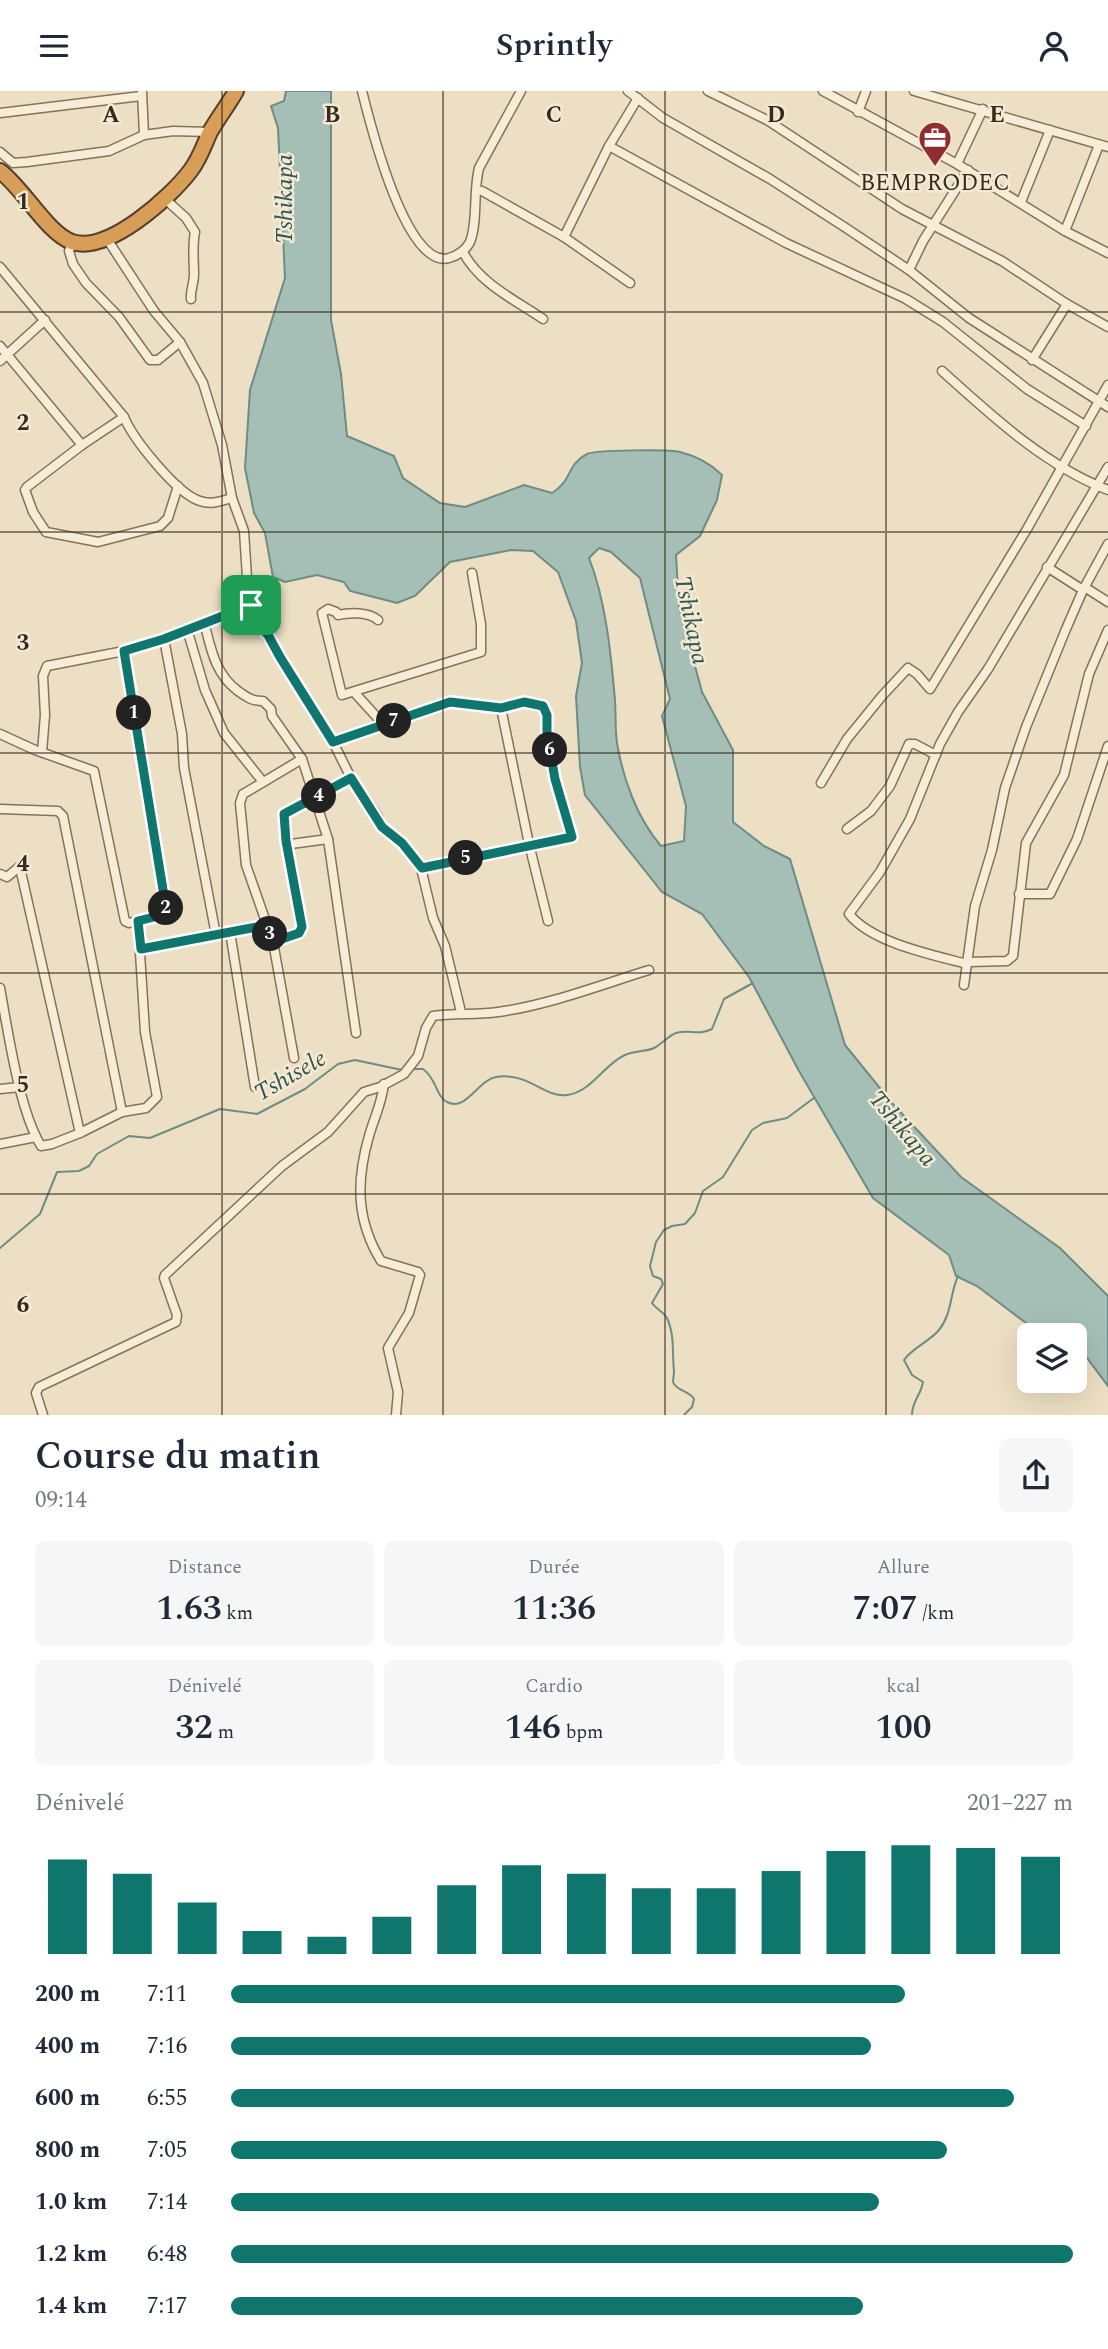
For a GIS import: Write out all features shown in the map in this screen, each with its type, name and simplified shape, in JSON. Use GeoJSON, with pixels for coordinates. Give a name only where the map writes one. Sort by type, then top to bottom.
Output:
{"type":"FeatureCollection","features":[{"type":"Feature","properties":{"kind":"highway"},"geometry":{"type":"LineString","coordinates":[[0,171],[56,232],[72,242],[82,244],[107,239],[121,232],[176,188],[191,169],[236,91]]}},
{"type":"Feature","properties":{"kind":"street"},"geometry":{"type":"LineString","coordinates":[[362,91],[375,140],[413,237],[427,253],[438,259],[450,258],[463,252],[469,243],[475,181],[479,167],[520,91]]}},
{"type":"Feature","properties":{"kind":"street"},"geometry":{"type":"LineString","coordinates":[[628,91],[663,118],[770,179],[909,270],[969,318],[1108,407]]}},
{"type":"Feature","properties":{"kind":"street"},"geometry":{"type":"LineString","coordinates":[[708,91],[767,120],[902,209],[1002,261],[1067,304],[1108,327]]}},
{"type":"Feature","properties":{"kind":"street"},"geometry":{"type":"LineString","coordinates":[[823,91],[968,170],[1065,230],[1108,253]]}},
{"type":"Feature","properties":{"kind":"street"},"geometry":{"type":"LineString","coordinates":[[859,112],[866,91]]}},
{"type":"Feature","properties":{"kind":"street"},"geometry":{"type":"LineString","coordinates":[[914,91],[1104,146],[1065,230]]}},
{"type":"Feature","properties":{"kind":"street"},"geometry":{"type":"LineString","coordinates":[[0,113],[142,94],[144,135]]}},
{"type":"Feature","properties":{"kind":"street"},"geometry":{"type":"LineString","coordinates":[[564,237],[638,97]]}},
{"type":"Feature","properties":{"kind":"street"},"geometry":{"type":"LineString","coordinates":[[957,164],[983,109]]}},
{"type":"Feature","properties":{"kind":"street"},"geometry":{"type":"LineString","coordinates":[[1021,202],[1050,129]]}},
{"type":"Feature","properties":{"kind":"street"},"geometry":{"type":"LineString","coordinates":[[0,152],[13,163],[109,151],[144,135],[173,131],[210,132]]}},
{"type":"Feature","properties":{"kind":"street"},"geometry":{"type":"LineString","coordinates":[[610,146],[786,243],[906,299],[943,322],[1027,389],[1086,426]]}},
{"type":"Feature","properties":{"kind":"street"},"geometry":{"type":"LineString","coordinates":[[909,270],[933,225],[968,170]]}},
{"type":"Feature","properties":{"kind":"street"},"geometry":{"type":"LineString","coordinates":[[482,191],[564,237],[630,283]]}},
{"type":"Feature","properties":{"kind":"street"},"geometry":{"type":"LineString","coordinates":[[164,198],[186,218],[195,232],[191,299]]}},
{"type":"Feature","properties":{"kind":"street"},"geometry":{"type":"LineString","coordinates":[[107,239],[154,311],[180,342],[203,383],[222,445],[232,498],[244,531],[246,579],[256,622],[268,635],[382,827],[402,843],[422,868],[433,918],[444,946],[461,1012]]}},
{"type":"Feature","properties":{"kind":"street"},"geometry":{"type":"LineString","coordinates":[[72,242],[69,251],[73,264],[86,283],[119,317],[150,360],[158,361],[180,342]]}},
{"type":"Feature","properties":{"kind":"street"},"geometry":{"type":"LineString","coordinates":[[463,252],[468,263],[492,285],[543,319]]}},
{"type":"Feature","properties":{"kind":"street"},"geometry":{"type":"LineString","coordinates":[[0,267],[124,417],[131,434],[184,493],[203,502],[214,503],[232,498]]}},
{"type":"Feature","properties":{"kind":"street"},"geometry":{"type":"LineString","coordinates":[[1032,360],[1067,304]]}},
{"type":"Feature","properties":{"kind":"street"},"geometry":{"type":"LineString","coordinates":[[0,362],[45,320]]}},
{"type":"Feature","properties":{"kind":"street"},"geometry":{"type":"LineString","coordinates":[[0,346],[82,445]]}},
{"type":"Feature","properties":{"kind":"street"},"geometry":{"type":"LineString","coordinates":[[942,371],[993,418],[1062,467],[1108,491]]}},
{"type":"Feature","properties":{"kind":"street"},"geometry":{"type":"LineString","coordinates":[[821,783],[847,739],[908,668],[930,689],[1108,385]]}},
{"type":"Feature","properties":{"kind":"street"},"geometry":{"type":"LineString","coordinates":[[124,417],[27,487],[33,512],[46,532],[98,542],[160,526],[168,518],[178,486]]}},
{"type":"Feature","properties":{"kind":"street"},"geometry":{"type":"LineString","coordinates":[[1108,467],[988,669],[958,712],[936,755],[910,819],[880,872],[849,914],[864,928],[888,940],[967,963],[1011,959],[1026,843],[1064,775],[1089,674],[1108,631]]}},
{"type":"Feature","properties":{"kind":"street"},"geometry":{"type":"LineString","coordinates":[[964,985],[975,906],[992,850],[1005,788],[1026,727],[1083,590],[1108,544]]}},
{"type":"Feature","properties":{"kind":"street"},"geometry":{"type":"LineString","coordinates":[[1047,566],[1108,603]]}},
{"type":"Feature","properties":{"kind":"street"},"geometry":{"type":"LineString","coordinates":[[378,620],[373,615],[338,615],[336,611],[328,609],[322,613],[342,695],[481,652],[481,624],[472,573]]}},
{"type":"Feature","properties":{"kind":"street"},"geometry":{"type":"LineString","coordinates":[[42,752],[45,715],[43,676],[47,666],[124,651],[164,639],[251,605]]}},
{"type":"Feature","properties":{"kind":"street"},"geometry":{"type":"LineString","coordinates":[[204,622],[222,677],[252,701],[263,701],[271,709],[272,716],[302,759],[328,839],[356,1033]]}},
{"type":"Feature","properties":{"kind":"street"},"geometry":{"type":"LineString","coordinates":[[187,628],[205,690],[224,733],[262,782]]}},
{"type":"Feature","properties":{"kind":"street"},"geometry":{"type":"LineString","coordinates":[[164,639],[182,734],[184,768],[216,935]]}},
{"type":"Feature","properties":{"kind":"street"},"geometry":{"type":"LineString","coordinates":[[0,734],[92,769],[96,775],[125,921],[129,923],[162,915],[166,908],[124,651]]}},
{"type":"Feature","properties":{"kind":"street"},"geometry":{"type":"LineString","coordinates":[[354,692],[384,725]]}},
{"type":"Feature","properties":{"kind":"street"},"geometry":{"type":"LineString","coordinates":[[333,742],[450,702],[501,708],[524,702],[543,706],[547,715],[547,733],[555,779],[572,835],[570,838],[529,844],[422,868]]}},
{"type":"Feature","properties":{"kind":"street"},"geometry":{"type":"LineString","coordinates":[[501,708],[548,921]]}},
{"type":"Feature","properties":{"kind":"street"},"geometry":{"type":"LineString","coordinates":[[847,829],[871,811],[890,786],[909,744],[915,744],[936,755]]}},
{"type":"Feature","properties":{"kind":"street"},"geometry":{"type":"LineString","coordinates":[[1019,894],[1049,894],[1077,839],[1104,776],[1108,746]]}},
{"type":"Feature","properties":{"kind":"street"},"geometry":{"type":"LineString","coordinates":[[294,1058],[273,942],[246,865],[240,803],[243,795],[302,759]]}},
{"type":"Feature","properties":{"kind":"street"},"geometry":{"type":"LineString","coordinates":[[273,942],[302,930],[286,841],[284,814],[351,778]]}},
{"type":"Feature","properties":{"kind":"street"},"geometry":{"type":"LineString","coordinates":[[0,809],[58,811],[63,815],[122,1112]]}},
{"type":"Feature","properties":{"kind":"street"},"geometry":{"type":"LineString","coordinates":[[286,841],[291,844],[328,839]]}},
{"type":"Feature","properties":{"kind":"street"},"geometry":{"type":"LineString","coordinates":[[0,874],[7,877],[19,867],[21,872],[80,1133]]}},
{"type":"Feature","properties":{"kind":"street"},"geometry":{"type":"LineString","coordinates":[[0,988],[3,1023],[20,1087],[41,1146],[80,1133],[122,1112],[146,1108],[157,1097],[145,1032],[138,921]]}},
{"type":"Feature","properties":{"kind":"street"},"geometry":{"type":"LineString","coordinates":[[141,949],[267,925]]}},
{"type":"Feature","properties":{"kind":"street"},"geometry":{"type":"LineString","coordinates":[[230,932],[255,1087]]}},
{"type":"Feature","properties":{"kind":"street"},"geometry":{"type":"LineString","coordinates":[[43,1415],[36,1393],[39,1387],[176,1322],[177,1315],[165,1275],[282,1166],[328,1132],[364,1092],[404,1074],[422,1047],[431,1018],[461,1012],[495,1013],[524,1007],[649,970]]}},
{"type":"Feature","properties":{"kind":"street"},"geometry":{"type":"LineString","coordinates":[[384,1084],[379,1112],[365,1152],[359,1193],[362,1213],[381,1261],[418,1272],[420,1275],[409,1313],[388,1347],[398,1392],[396,1415]]}},
{"type":"Feature","properties":{"kind":"street"},"geometry":{"type":"LineString","coordinates":[[0,1089],[20,1087]]}},
{"type":"Feature","properties":{"kind":"street"},"geometry":{"type":"LineString","coordinates":[[0,1144],[36,1137]]}},
{"type":"Feature","properties":{"kind":"water","name":"Tshikapa"},"geometry":{"type":"Polygon","coordinates":[[[286,91],[331,91],[331,320],[341,374],[347,436],[394,456],[403,478],[440,503],[465,507],[524,485],[552,493],[563,483],[580,458],[593,453],[633,450],[680,452],[713,467],[722,475],[717,500],[700,536],[676,555],[679,607],[702,692],[733,750],[733,822],[764,846],[790,859],[845,1045],[892,1103],[961,1177],[1060,1248],[1108,1296],[1108,1386],[1087,1358],[1087,1323],[1026,1323],[977,1286],[956,1276],[949,1255],[873,1198],[799,1071],[749,977],[702,914],[662,892],[585,795],[580,767],[576,696],[582,663],[576,621],[558,572],[533,551],[511,550],[450,562],[415,596],[397,603],[350,591],[344,582],[317,575],[285,582],[273,577],[265,533],[254,513],[245,468],[250,390],[285,278],[278,128],[271,106],[284,101],[286,91]],[[599,548],[589,558],[600,592],[607,628],[617,743],[623,770],[645,823],[661,846],[684,841],[686,806],[662,716],[670,699],[640,578],[611,552],[599,548]]]}},
{"type":"Feature","properties":{"kind":"waterway","name":"Tshisele"},"geometry":{"type":"LineString","coordinates":[[411,1069],[423,1069],[428,1073],[443,1099],[454,1104],[460,1103],[496,1077],[518,1078],[559,1095],[575,1093],[623,1056],[654,1048],[676,1033],[712,1029],[724,999],[753,983]]}},
{"type":"Feature","properties":{"kind":"waterway","name":"Tshisele"},"geometry":{"type":"LineString","coordinates":[[0,1248],[40,1214],[57,1172],[79,1171],[89,1166],[97,1154],[129,1136],[150,1138],[220,1109],[257,1114],[305,1089],[338,1064],[355,1060],[402,1070]]}},
{"type":"Feature","properties":{"kind":"waterway"},"geometry":{"type":"LineString","coordinates":[[684,1415],[692,1407],[694,1399],[673,1382],[670,1325],[652,1303],[663,1284],[661,1279],[653,1276],[650,1266],[656,1242],[664,1230],[685,1224],[695,1213],[703,1191],[723,1177],[752,1130],[763,1123],[787,1118],[814,1098]]}},
{"type":"Feature","properties":{"kind":"waterway"},"geometry":{"type":"LineString","coordinates":[[912,1415],[923,1382],[912,1375],[904,1360],[943,1324],[958,1276]]}},
{"type":"Feature","properties":{"kind":"place","name":"BEMPRODEC"},"geometry":{"type":"Point","coordinates":[935,168]}},
{"type":"Feature","properties":{"kind":"route"},"geometry":{"type":"LineString","coordinates":[[251,605],[256,622],[268,635],[333,742],[450,702],[501,708],[524,702],[543,706],[547,715],[547,733],[555,779],[572,837],[422,868],[414,855],[382,827],[351,778],[284,814],[286,841],[302,927],[299,933],[273,942],[267,925],[141,949],[138,921],[162,915],[166,908],[124,651],[164,639],[251,605]]}}]}
